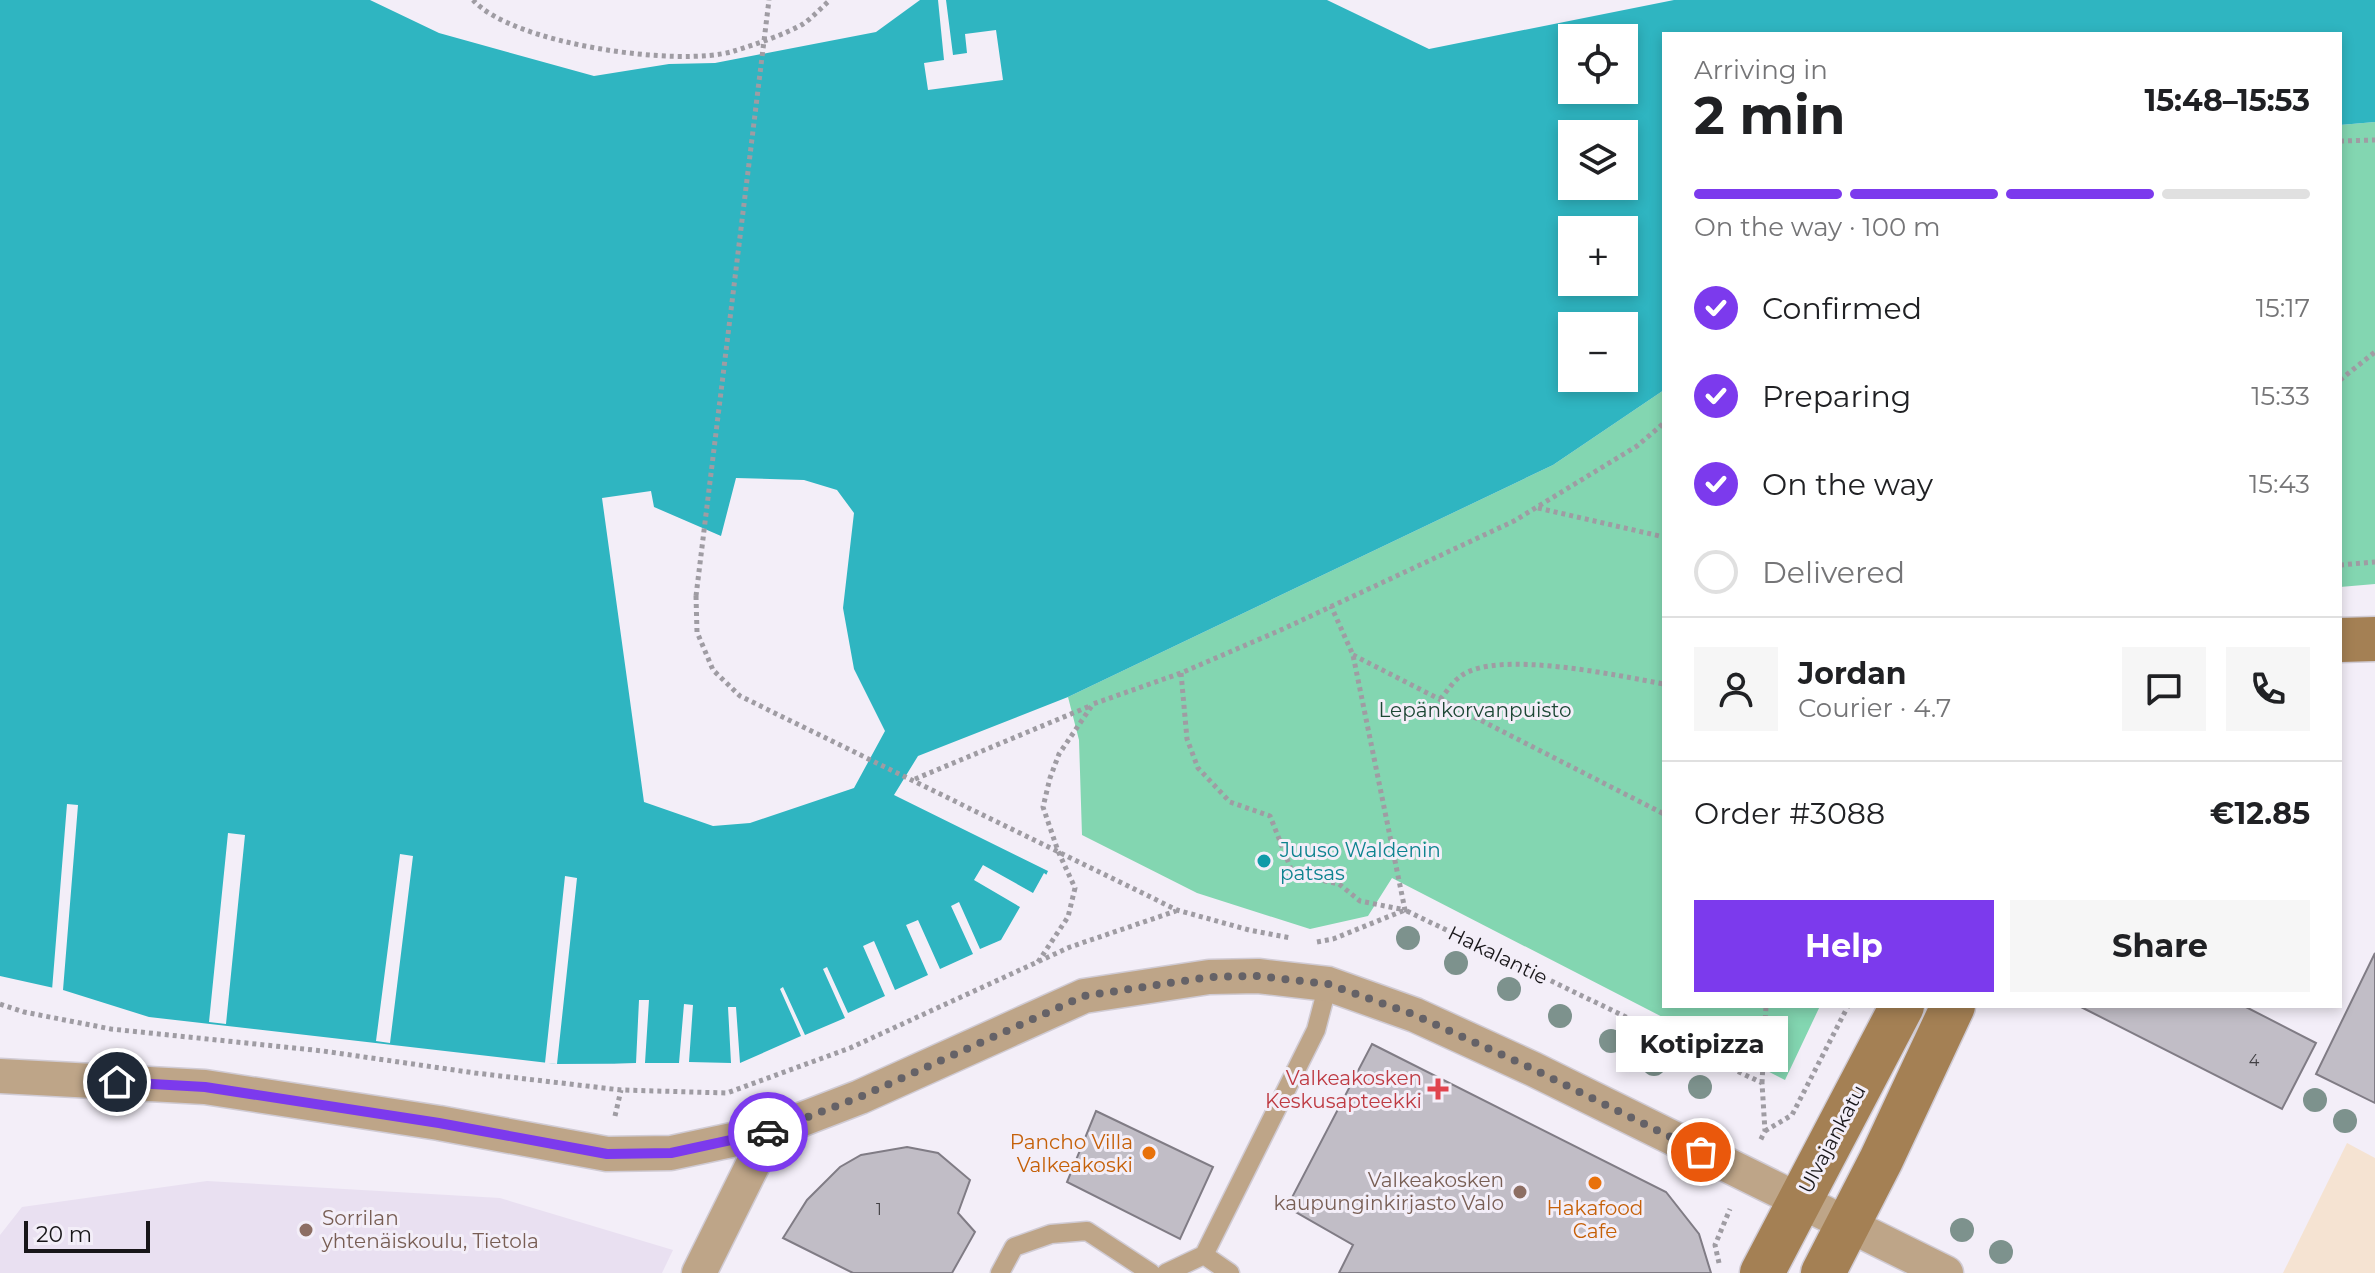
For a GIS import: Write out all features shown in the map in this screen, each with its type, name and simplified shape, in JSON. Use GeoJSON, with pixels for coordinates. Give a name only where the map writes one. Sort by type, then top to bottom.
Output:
{"type":"FeatureCollection","features":[{"type":"Feature","properties":{"kind":"main road"},"geometry":{"type":"LineString","coordinates":[[2342,640],[2375,639]]}},
{"type":"Feature","properties":{"kind":"main road","name":"Ulvajankatu"},"geometry":{"type":"LineString","coordinates":[[1762,1273],[1901,1008]]}},
{"type":"Feature","properties":{"kind":"main road"},"geometry":{"type":"LineString","coordinates":[[1823,1273],[1952,1008]]}},
{"type":"Feature","properties":{"kind":"street"},"geometry":{"type":"LineString","coordinates":[[0,1076],[205,1087],[439,1123],[607,1154],[671,1153],[769,1132],[860,1097],[1084,996],[1209,977],[1258,976],[1328,984],[1415,1015],[1533,1069],[1946,1273]]}},
{"type":"Feature","properties":{"kind":"street"},"geometry":{"type":"LineString","coordinates":[[699,1273],[769,1132]]}},
{"type":"Feature","properties":{"kind":"lane"},"geometry":{"type":"LineString","coordinates":[[1166,1273],[1204,1255],[1316,1030],[1328,984]]}},
{"type":"Feature","properties":{"kind":"lane"},"geometry":{"type":"LineString","coordinates":[[1000,1273],[1014,1247],[1051,1234],[1087,1231],[1151,1273]]}},
{"type":"Feature","properties":{"kind":"lane"},"geometry":{"type":"LineString","coordinates":[[1204,1255],[1230,1273]]}},
{"type":"Feature","properties":{"kind":"path"},"geometry":{"type":"LineString","coordinates":[[473,0],[483,12],[549,39],[667,57],[732,52],[803,24],[830,0]]}},
{"type":"Feature","properties":{"kind":"path"},"geometry":{"type":"LineString","coordinates":[[769,0],[696,596],[697,632],[713,670],[740,696],[1177,910],[1249,930],[1301,940]]}},
{"type":"Feature","properties":{"kind":"path"},"geometry":{"type":"LineString","coordinates":[[2342,141],[2375,140]]}},
{"type":"Feature","properties":{"kind":"path"},"geometry":{"type":"LineString","coordinates":[[2342,378],[2375,352]]}},
{"type":"Feature","properties":{"kind":"path"},"geometry":{"type":"LineString","coordinates":[[914,780],[1093,704],[1181,673],[1514,521],[1637,446],[1662,425]]}},
{"type":"Feature","properties":{"kind":"path"},"geometry":{"type":"LineString","coordinates":[[1537,507],[1662,537]]}},
{"type":"Feature","properties":{"kind":"path"},"geometry":{"type":"LineString","coordinates":[[2342,565],[2375,562]]}},
{"type":"Feature","properties":{"kind":"path"},"geometry":{"type":"LineString","coordinates":[[1314,942],[1333,939],[1405,910],[1353,655],[1331,606]]}},
{"type":"Feature","properties":{"kind":"path"},"geometry":{"type":"LineString","coordinates":[[1353,655],[1662,813]]}},
{"type":"Feature","properties":{"kind":"path"},"geometry":{"type":"LineString","coordinates":[[1440,699],[1462,674],[1503,663],[1583,669],[1662,684]]}},
{"type":"Feature","properties":{"kind":"path","name":"Hakalantie"},"geometry":{"type":"LineString","coordinates":[[1181,673],[1187,739],[1198,768],[1230,802],[1270,816],[1293,874],[1339,884],[1360,901],[1405,910],[1762,1083]]}},
{"type":"Feature","properties":{"kind":"path"},"geometry":{"type":"LineString","coordinates":[[1037,963],[1068,917],[1075,888],[1043,807],[1059,754],[1093,704]]}},
{"type":"Feature","properties":{"kind":"path"},"geometry":{"type":"LineString","coordinates":[[0,1004],[24,1012],[111,1029],[323,1051],[621,1090],[727,1093],[850,1048],[1070,947],[1177,910]]}},
{"type":"Feature","properties":{"kind":"path"},"geometry":{"type":"LineString","coordinates":[[1766,1008],[1762,1083],[1765,1131],[1792,1115],[1847,1008]]}},
{"type":"Feature","properties":{"kind":"shaded area"},"geometry":{"type":"Polygon","coordinates":[[[2347,1143],[2375,1158],[2375,1273],[2283,1273],[2347,1143]]]}},
{"type":"Feature","properties":{"kind":"shaded area","name":"Sorrilan yhtenäiskoulu, Tietola"},"geometry":{"type":"Polygon","coordinates":[[[207,1181],[500,1198],[673,1250],[662,1273],[0,1273],[0,1235],[22,1207],[207,1181]]]}},
{"type":"Feature","properties":{"kind":"green space"},"geometry":{"type":"Polygon","coordinates":[[[2375,122],[2375,584],[2342,587],[2342,125],[2375,122]]]}},
{"type":"Feature","properties":{"kind":"green space","name":"Lepänkorvanpuisto"},"geometry":{"type":"Polygon","coordinates":[[[1662,391],[1662,1008],[1819,1008],[1785,1080],[1392,878],[1368,916],[1310,929],[1197,893],[1082,835],[1079,740],[1068,697],[1553,465],[1662,391]]]}},
{"type":"Feature","properties":{"kind":"water"},"geometry":{"type":"Polygon","coordinates":[[[0,0],[370,0],[439,33],[594,76],[669,64],[715,63],[876,32],[920,0],[1327,0],[1429,49],[1674,0],[2375,0],[2375,122],[2342,125],[2342,32],[1662,32],[1662,391],[1553,465],[1068,697],[918,756],[894,795],[1048,871],[1027,917],[1001,944],[756,1063],[557,1064],[149,1017],[63,990],[0,976],[0,0]],[[736,478],[721,536],[654,507],[651,491],[602,498],[644,802],[713,826],[750,823],[854,788],[885,731],[854,669],[843,608],[854,513],[837,490],[804,480],[736,478]]]}},
{"type":"Feature","properties":{"kind":"pier"},"geometry":{"type":"Polygon","coordinates":[[[938,0],[946,0],[953,55],[967,53],[965,34],[996,30],[1003,80],[928,90],[924,63],[944,60],[938,0]]]}},
{"type":"Feature","properties":{"kind":"pier"},"geometry":{"type":"Polygon","coordinates":[[[67,804],[78,805],[63,990],[52,990],[67,804]]]}},
{"type":"Feature","properties":{"kind":"pier"},"geometry":{"type":"Polygon","coordinates":[[[228,833],[245,835],[226,1024],[209,1022],[228,833]]]}},
{"type":"Feature","properties":{"kind":"pier"},"geometry":{"type":"Polygon","coordinates":[[[400,854],[413,856],[390,1043],[376,1041],[400,854]]]}},
{"type":"Feature","properties":{"kind":"pier"},"geometry":{"type":"Polygon","coordinates":[[[983,865],[1033,893],[1044,873],[1048,876],[1030,920],[1003,948],[757,1067],[614,1068],[614,1064],[636,1063],[639,1000],[649,1000],[645,1063],[679,1063],[684,1004],[693,1005],[689,1062],[731,1063],[728,1007],[736,1007],[740,1063],[801,1036],[780,989],[783,987],[805,1035],[845,1018],[823,969],[827,967],[848,1013],[885,996],[863,946],[874,941],[895,990],[928,975],[906,925],[918,920],[940,969],[973,954],[951,906],[959,902],[980,949],[1001,940],[1020,907],[974,880],[983,865]]]}},
{"type":"Feature","properties":{"kind":"pier"},"geometry":{"type":"Polygon","coordinates":[[[565,876],[577,878],[557,1064],[545,1063],[565,876]]]}},
{"type":"Feature","properties":{"kind":"building"},"geometry":{"type":"Polygon","coordinates":[[[2375,953],[2375,1103],[2316,1074],[2375,953]]]}},
{"type":"Feature","properties":{"kind":"building"},"geometry":{"type":"Polygon","coordinates":[[[2083,1008],[2248,1008],[2316,1043],[2282,1109],[2083,1008]]]}},
{"type":"Feature","properties":{"kind":"building"},"geometry":{"type":"Polygon","coordinates":[[[1372,1044],[1666,1192],[1699,1234],[1711,1273],[1339,1273],[1353,1245],[1287,1207],[1372,1044]]]}},
{"type":"Feature","properties":{"kind":"building"},"geometry":{"type":"Polygon","coordinates":[[[1096,1111],[1213,1167],[1180,1239],[1067,1182],[1096,1111]]]}},
{"type":"Feature","properties":{"kind":"building"},"geometry":{"type":"Polygon","coordinates":[[[907,1147],[938,1153],[970,1180],[958,1213],[975,1232],[952,1273],[853,1273],[783,1238],[807,1200],[840,1167],[861,1155],[907,1147]]]}},
{"type":"Feature","properties":{"kind":"way so far"},"geometry":{"type":"LineString","coordinates":[[768,1132],[860,1097],[1084,996],[1209,977],[1258,976],[1328,984],[1415,1015],[1701,1152]]}},
{"type":"Feature","properties":{"kind":"place","name":"Juuso Waldenin patsas"},"geometry":{"type":"Point","coordinates":[1264,861]}},
{"type":"Feature","properties":{"kind":"place","name":"Valkeakosken Keskusapteekki"},"geometry":{"type":"Point","coordinates":[1438,1089]}},
{"type":"Feature","properties":{"kind":"place","name":"Kotipizza"},"geometry":{"type":"Point","coordinates":[1701,1152]}},
{"type":"Feature","properties":{"kind":"place","name":"Pancho Villa Valkeakoski"},"geometry":{"type":"Point","coordinates":[1149,1153]}},
{"type":"Feature","properties":{"kind":"place","name":"Hakafood Cafe"},"geometry":{"type":"Point","coordinates":[1595,1183]}},
{"type":"Feature","properties":{"kind":"place","name":"Valkeakosken kaupunginkirjasto Valo"},"geometry":{"type":"Point","coordinates":[1520,1192]}},
{"type":"Feature","properties":{"kind":"place","name":"Sorrilan yhtenäiskoulu, Tietola"},"geometry":{"type":"Point","coordinates":[306,1230]}},
{"type":"Feature","properties":{"kind":"route"},"geometry":{"type":"LineString","coordinates":[[117,1082],[205,1087],[439,1123],[607,1154],[671,1153],[768,1132]]}}]}
